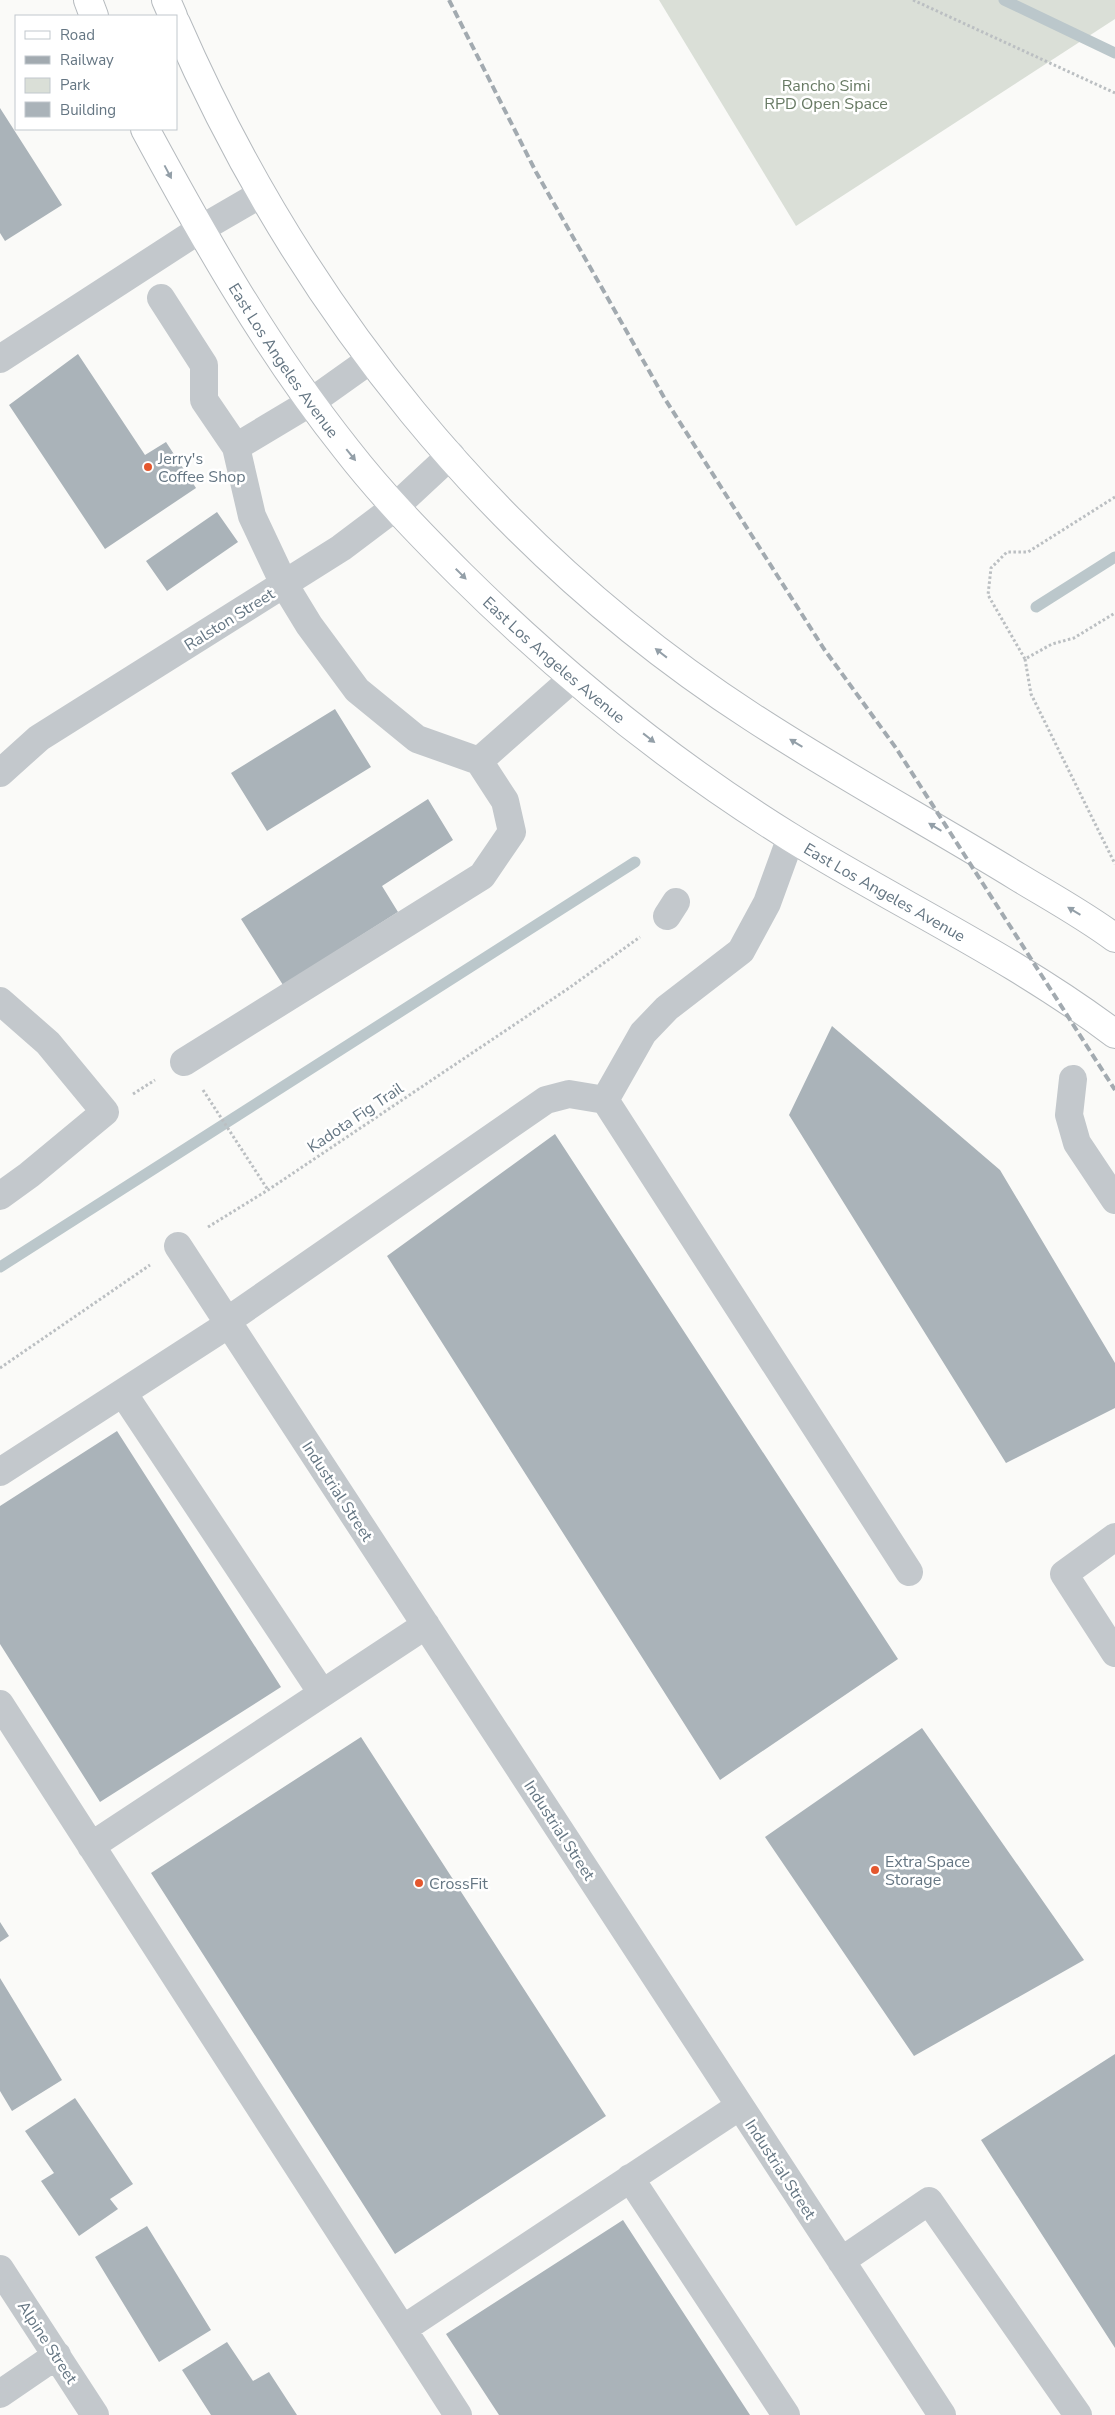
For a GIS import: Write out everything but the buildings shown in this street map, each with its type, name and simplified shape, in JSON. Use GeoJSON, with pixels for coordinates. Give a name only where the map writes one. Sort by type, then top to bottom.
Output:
{"type":"FeatureCollection","features":[{"type":"Feature","properties":{"kind":"main road"},"geometry":{"type":"LineString","coordinates":[[88,0],[94,15]]}},
{"type":"Feature","properties":{"kind":"main road"},"geometry":{"type":"LineString","coordinates":[[166,0],[173,15]]}},
{"type":"Feature","properties":{"kind":"main road"},"geometry":{"type":"LineString","coordinates":[[178,27],[198,72],[261,194],[312,278],[370,360],[404,404],[524,535],[604,608],[689,674],[754,719],[959,841],[1115,938]]}},
{"type":"Feature","properties":{"kind":"main road","name":"East Los Angeles Avenue"},"geometry":{"type":"LineString","coordinates":[[146,130],[200,230],[261,330],[311,402],[394,508],[500,614],[572,679],[689,769],[791,837],[973,940],[1115,1034]]}},
{"type":"Feature","properties":{"kind":"street"},"geometry":{"type":"LineString","coordinates":[[0,359],[200,230],[261,194]]}},
{"type":"Feature","properties":{"kind":"street"},"geometry":{"type":"LineString","coordinates":[[161,298],[204,365],[204,400],[236,447],[252,516],[284,584],[309,625],[357,690],[417,740],[479,761],[505,801],[512,832],[482,876],[184,1062]]}},
{"type":"Feature","properties":{"kind":"street"},"geometry":{"type":"LineString","coordinates":[[236,447],[311,402],[370,360]]}},
{"type":"Feature","properties":{"kind":"street","name":"Ralston Street"},"geometry":{"type":"LineString","coordinates":[[0,773],[39,738],[341,548],[394,508],[451,455]]}},
{"type":"Feature","properties":{"kind":"street"},"geometry":{"type":"LineString","coordinates":[[479,761],[572,679]]}},
{"type":"Feature","properties":{"kind":"street"},"geometry":{"type":"LineString","coordinates":[[605,1100],[643,1033],[667,1008],[741,951],[767,903],[791,837]]}},
{"type":"Feature","properties":{"kind":"street"},"geometry":{"type":"LineString","coordinates":[[0,1001],[48,1043],[105,1112],[29,1175],[0,1196]]}},
{"type":"Feature","properties":{"kind":"street"},"geometry":{"type":"LineString","coordinates":[[1073,1078],[1069,1115],[1077,1143],[1115,1200]]}},
{"type":"Feature","properties":{"kind":"street"},"geometry":{"type":"LineString","coordinates":[[0,1472],[228,1323],[546,1100],[569,1094],[605,1100],[909,1572]]}},
{"type":"Feature","properties":{"kind":"street","name":"Industrial Street"},"geometry":{"type":"LineString","coordinates":[[178,1246],[942,2415]]}},
{"type":"Feature","properties":{"kind":"street"},"geometry":{"type":"LineString","coordinates":[[124,1392],[322,1694]]}},
{"type":"Feature","properties":{"kind":"street"},"geometry":{"type":"LineString","coordinates":[[1115,1537],[1064,1574],[1115,1653]]}},
{"type":"Feature","properties":{"kind":"street"},"geometry":{"type":"LineString","coordinates":[[91,1846],[426,1625]]}},
{"type":"Feature","properties":{"kind":"street"},"geometry":{"type":"LineString","coordinates":[[0,1704],[458,2415]]}},
{"type":"Feature","properties":{"kind":"street"},"geometry":{"type":"LineString","coordinates":[[403,2329],[740,2106]]}},
{"type":"Feature","properties":{"kind":"street"},"geometry":{"type":"LineString","coordinates":[[630,2178],[786,2415]]}},
{"type":"Feature","properties":{"kind":"street"},"geometry":{"type":"LineString","coordinates":[[841,2261],[929,2201],[1078,2415]]}},
{"type":"Feature","properties":{"kind":"street","name":"Alpine Street"},"geometry":{"type":"LineString","coordinates":[[0,2269],[96,2415]]}},
{"type":"Feature","properties":{"kind":"street"},"geometry":{"type":"LineString","coordinates":[[0,2394],[57,2355]]}},
{"type":"Feature","properties":{"kind":"path"},"geometry":{"type":"LineString","coordinates":[[913,0],[1115,93]]}},
{"type":"Feature","properties":{"kind":"path"},"geometry":{"type":"LineString","coordinates":[[1115,497],[1028,552],[1007,552],[991,568],[988,596],[1025,659],[1031,694],[1115,864]]}},
{"type":"Feature","properties":{"kind":"path"},"geometry":{"type":"LineString","coordinates":[[1025,659],[1052,644],[1074,638],[1115,613]]}},
{"type":"Feature","properties":{"kind":"path","name":"Kadota Fig Trail"},"geometry":{"type":"LineString","coordinates":[[0,1368],[178,1246],[268,1190],[569,988],[672,909]]}},
{"type":"Feature","properties":{"kind":"path"},"geometry":{"type":"LineString","coordinates":[[105,1112],[184,1062],[268,1190]]}},
{"type":"Feature","properties":{"kind":"green space","name":"Rancho Simi RPD Open Space"},"geometry":{"type":"Polygon","coordinates":[[[659,0],[1115,0],[1115,19],[796,226],[659,0]]]}},
{"type":"Feature","properties":{"kind":"waterway"},"geometry":{"type":"LineString","coordinates":[[1004,0],[1115,53]]}},
{"type":"Feature","properties":{"kind":"waterway"},"geometry":{"type":"LineString","coordinates":[[1036,607],[1115,557]]}},
{"type":"Feature","properties":{"kind":"waterway"},"geometry":{"type":"LineString","coordinates":[[0,1267],[635,862]]}},
{"type":"Feature","properties":{"kind":"railway"},"geometry":{"type":"LineString","coordinates":[[449,0],[536,172],[665,399],[824,649],[896,748],[1115,1090]]}},
{"type":"Feature","properties":{"kind":"place","name":"Jerry's Coffee Shop"},"geometry":{"type":"Point","coordinates":[148,467]}},
{"type":"Feature","properties":{"kind":"place","name":"Extra Space Storage"},"geometry":{"type":"Point","coordinates":[875,1870]}},
{"type":"Feature","properties":{"kind":"place","name":"CrossFit"},"geometry":{"type":"Point","coordinates":[419,1883]}}]}
